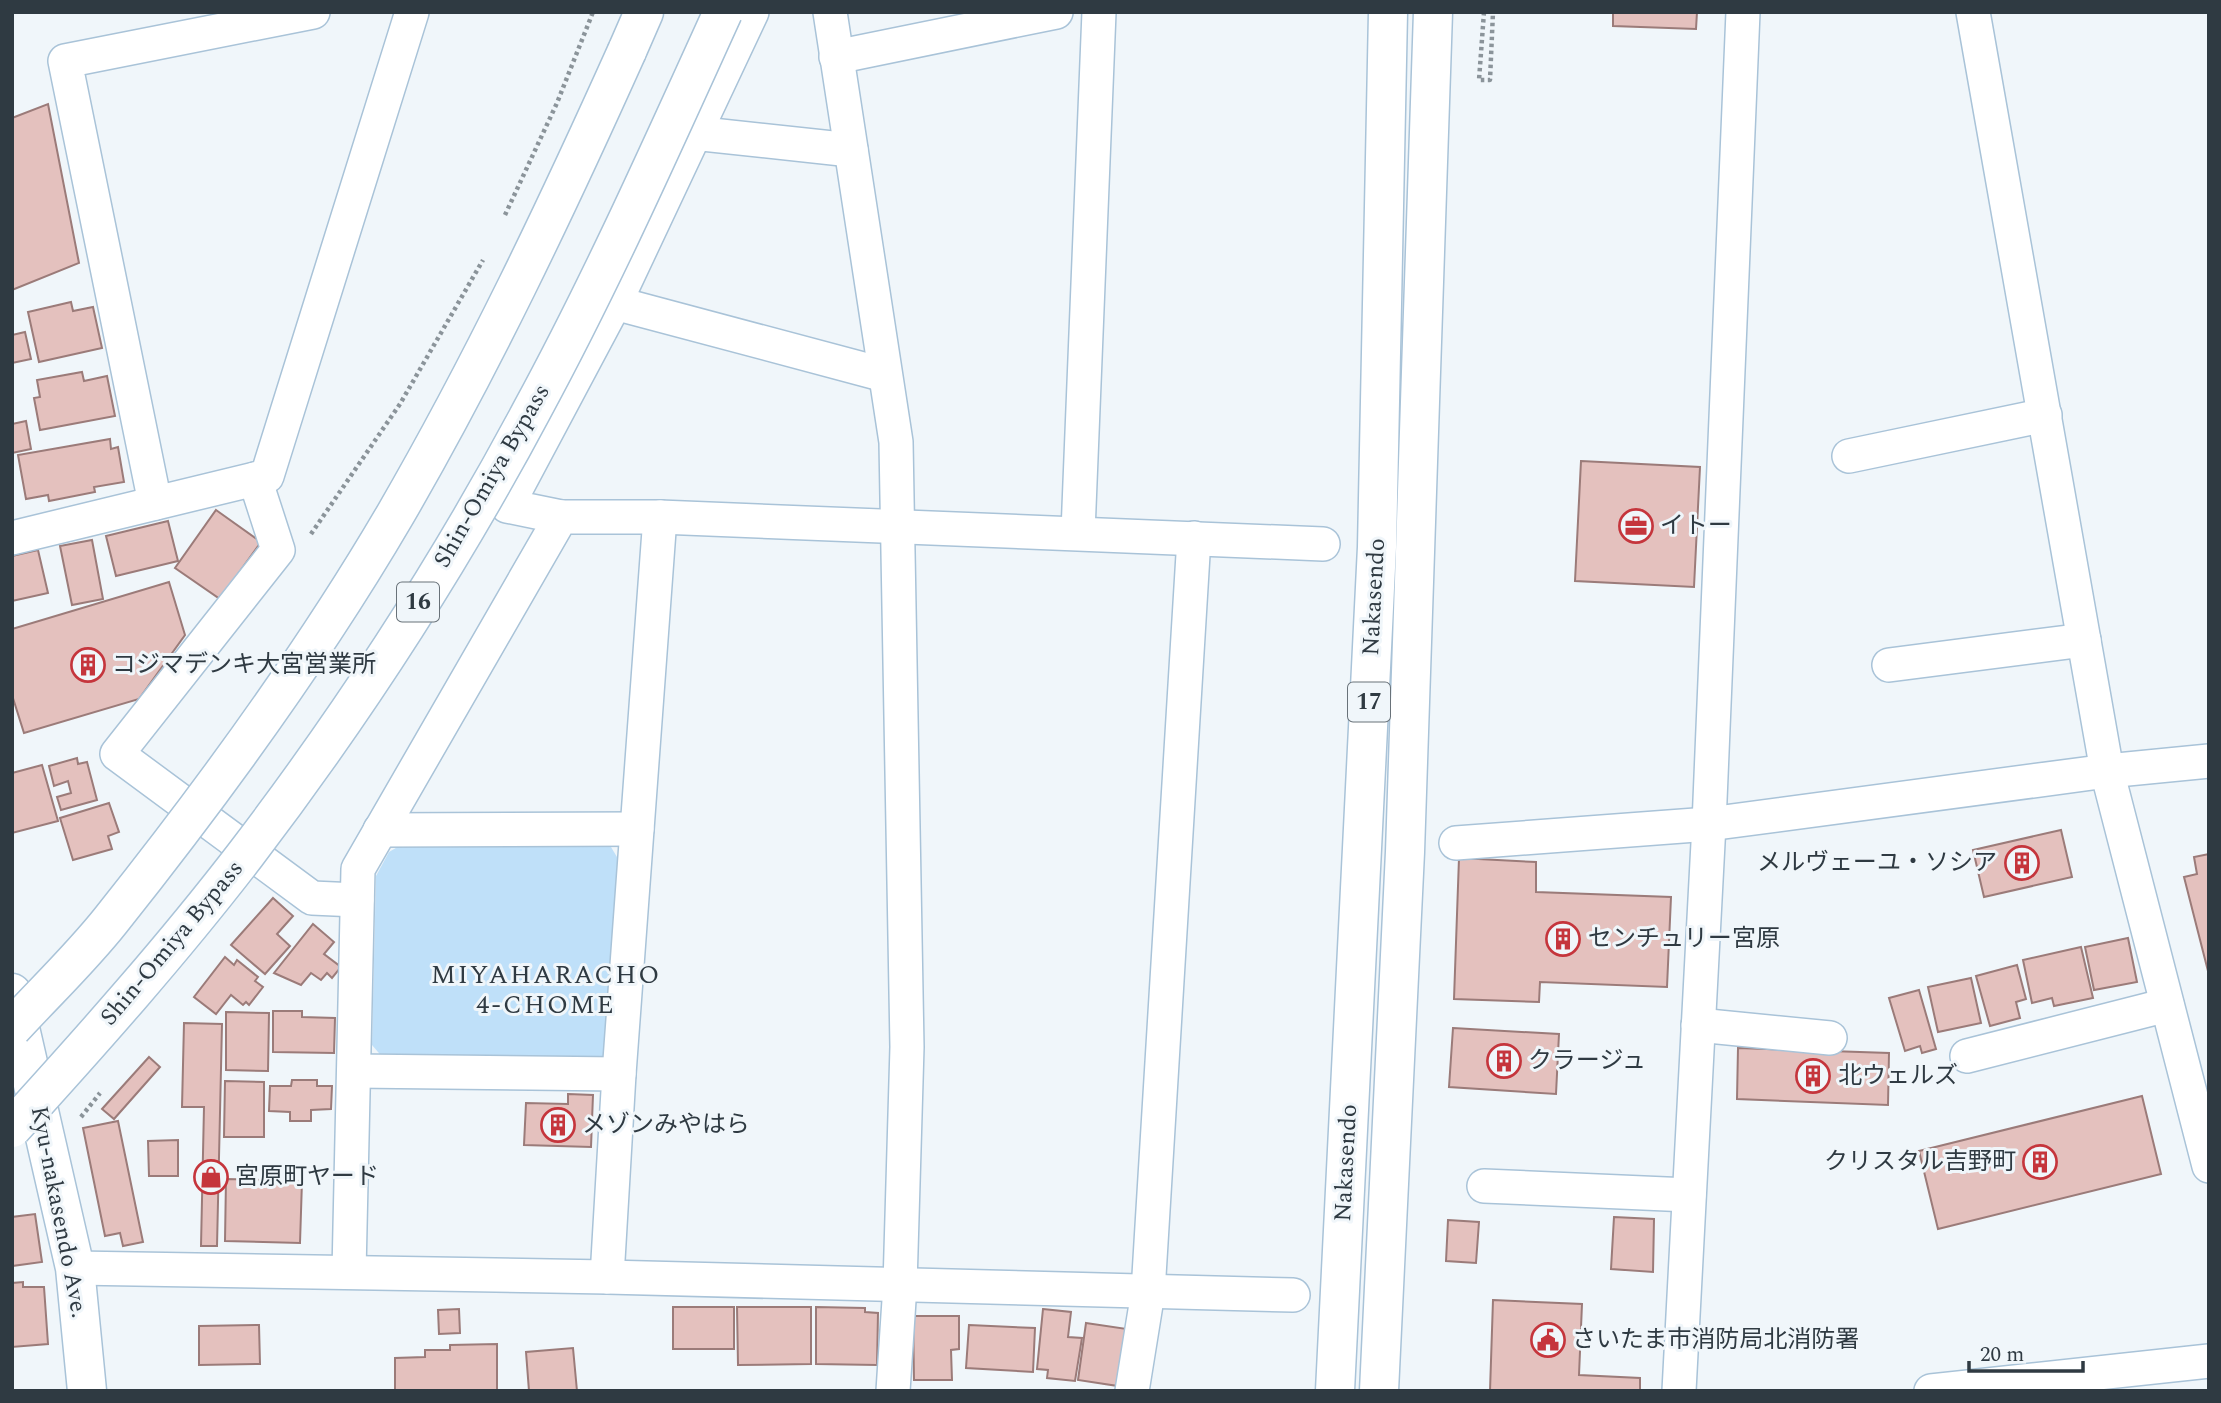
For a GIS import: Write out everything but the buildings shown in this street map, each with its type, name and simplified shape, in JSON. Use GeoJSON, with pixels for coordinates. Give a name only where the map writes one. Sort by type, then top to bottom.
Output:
{"type":"FeatureCollection","features":[{"type":"Feature","properties":{"kind":"main road"},"geometry":{"type":"LineString","coordinates":[[12,1028],[109,922],[235,756],[318,637],[394,516],[466,388],[553,217],[642,12]]}},
{"type":"Feature","properties":{"kind":"main road","name":"Shin-Omiya Bypass"},"geometry":{"type":"LineString","coordinates":[[12,1128],[129,995],[246,854],[381,660],[455,544],[533,410],[658,154],[723,12]]}},
{"type":"Feature","properties":{"kind":"main road","name":"Nakasendo"},"geometry":{"type":"LineString","coordinates":[[1335,1391],[1377,547],[1388,12]]}},
{"type":"Feature","properties":{"kind":"main road","name":"Nakasendo"},"geometry":{"type":"LineString","coordinates":[[1379,1391],[1405,852],[1433,12]]}},
{"type":"Feature","properties":{"kind":"main road"},"geometry":{"type":"LineString","coordinates":[[1421,383],[1434,344],[1458,12]]}},
{"type":"Feature","properties":{"kind":"main road","name":"Kyu-nakasendo Ave."},"geometry":{"type":"LineString","coordinates":[[12,993],[75,1268],[88,1391]]}},
{"type":"Feature","properties":{"kind":"street"},"geometry":{"type":"LineString","coordinates":[[155,503],[65,61],[313,12]]}},
{"type":"Feature","properties":{"kind":"street"},"geometry":{"type":"LineString","coordinates":[[12,538],[267,476],[412,12]]}},
{"type":"Feature","properties":{"kind":"street"},"geometry":{"type":"LineString","coordinates":[[752,12],[615,303],[507,506],[561,517],[660,517],[1323,544]]}},
{"type":"Feature","properties":{"kind":"street"},"geometry":{"type":"LineString","coordinates":[[830,12],[895,442],[906,1047],[900,1285],[893,1391]]}},
{"type":"Feature","properties":{"kind":"street"},"geometry":{"type":"LineString","coordinates":[[836,57],[1056,12]]}},
{"type":"Feature","properties":{"kind":"street"},"geometry":{"type":"LineString","coordinates":[[1078,532],[1099,12]]}},
{"type":"Feature","properties":{"kind":"street"},"geometry":{"type":"LineString","coordinates":[[1679,1391],[1709,824],[1743,12]]}},
{"type":"Feature","properties":{"kind":"street"},"geometry":{"type":"LineString","coordinates":[[1973,12],[2107,771],[2209,1166]]}},
{"type":"Feature","properties":{"kind":"street"},"geometry":{"type":"LineString","coordinates":[[693,133],[851,150]]}},
{"type":"Feature","properties":{"kind":"street"},"geometry":{"type":"LineString","coordinates":[[615,303],[885,375]]}},
{"type":"Feature","properties":{"kind":"street"},"geometry":{"type":"LineString","coordinates":[[1849,456],[2045,415]]}},
{"type":"Feature","properties":{"kind":"street"},"geometry":{"type":"LineString","coordinates":[[255,479],[278,550],[117,754],[312,898],[357,900]]}},
{"type":"Feature","properties":{"kind":"street"},"geometry":{"type":"LineString","coordinates":[[349,1272],[358,869],[561,517]]}},
{"type":"Feature","properties":{"kind":"street"},"geometry":{"type":"LineString","coordinates":[[607,1277],[619,1074],[660,517]]}},
{"type":"Feature","properties":{"kind":"street"},"geometry":{"type":"LineString","coordinates":[[1132,1391],[1148,1292],[1194,538]]}},
{"type":"Feature","properties":{"kind":"street"},"geometry":{"type":"LineString","coordinates":[[1889,665],[2084,640]]}},
{"type":"Feature","properties":{"kind":"street"},"geometry":{"type":"LineString","coordinates":[[1456,843],[1709,824],[2107,771],[2209,761]]}},
{"type":"Feature","properties":{"kind":"street"},"geometry":{"type":"LineString","coordinates":[[380,831],[637,829]]}},
{"type":"Feature","properties":{"kind":"street"},"geometry":{"type":"LineString","coordinates":[[1967,1056],[2167,1004]]}},
{"type":"Feature","properties":{"kind":"street"},"geometry":{"type":"LineString","coordinates":[[1698,1025],[1830,1038]]}},
{"type":"Feature","properties":{"kind":"street"},"geometry":{"type":"LineString","coordinates":[[354,1071],[619,1074]]}},
{"type":"Feature","properties":{"kind":"street"},"geometry":{"type":"LineString","coordinates":[[1484,1186],[1689,1195]]}},
{"type":"Feature","properties":{"kind":"street"},"geometry":{"type":"LineString","coordinates":[[75,1268],[607,1277],[1293,1295]]}},
{"type":"Feature","properties":{"kind":"street"},"geometry":{"type":"LineString","coordinates":[[1931,1391],[2209,1361]]}},
{"type":"Feature","properties":{"kind":"path"},"geometry":{"type":"LineString","coordinates":[[500,227],[557,103],[593,12]]}},
{"type":"Feature","properties":{"kind":"path"},"geometry":{"type":"LineString","coordinates":[[1484,12],[1479,80],[1490,80],[1493,12]]}},
{"type":"Feature","properties":{"kind":"path"},"geometry":{"type":"LineString","coordinates":[[307,541],[400,404],[488,251]]}},
{"type":"Feature","properties":{"kind":"shaded area"},"geometry":{"type":"Polygon","coordinates":[[[406,842],[611,847],[620,862],[607,1053],[591,1064],[384,1059],[372,1045],[376,876],[389,852],[406,842]]]}},
{"type":"Feature","properties":{"kind":"place","name":"イトー"},"geometry":{"type":"Point","coordinates":[1636,526]}},
{"type":"Feature","properties":{"kind":"place","name":"コジマデンキ大宮営業所"},"geometry":{"type":"Point","coordinates":[88,665]}},
{"type":"Feature","properties":{"kind":"place","name":"メルヴェーユ・ソシア"},"geometry":{"type":"Point","coordinates":[2022,863]}},
{"type":"Feature","properties":{"kind":"place","name":"センチュリー宮原"},"geometry":{"type":"Point","coordinates":[1563,939]}},
{"type":"Feature","properties":{"kind":"place","name":"クラージュ"},"geometry":{"type":"Point","coordinates":[1504,1061]}},
{"type":"Feature","properties":{"kind":"place","name":"北ウェルズ"},"geometry":{"type":"Point","coordinates":[1813,1076]}},
{"type":"Feature","properties":{"kind":"place","name":"メゾンみやはら"},"geometry":{"type":"Point","coordinates":[558,1125]}},
{"type":"Feature","properties":{"kind":"place","name":"クリスタル吉野町"},"geometry":{"type":"Point","coordinates":[2040,1162]}},
{"type":"Feature","properties":{"kind":"place","name":"宮原町ヤード"},"geometry":{"type":"Point","coordinates":[211,1177]}},
{"type":"Feature","properties":{"kind":"place","name":"さいたま市消防局北消防署"},"geometry":{"type":"Point","coordinates":[1548,1340]}},
{"type":"Feature","properties":{"kind":"district","name":"MIYAHARACHO 4-CHOME"},"geometry":{"type":"Point","coordinates":[546,990]}}]}
